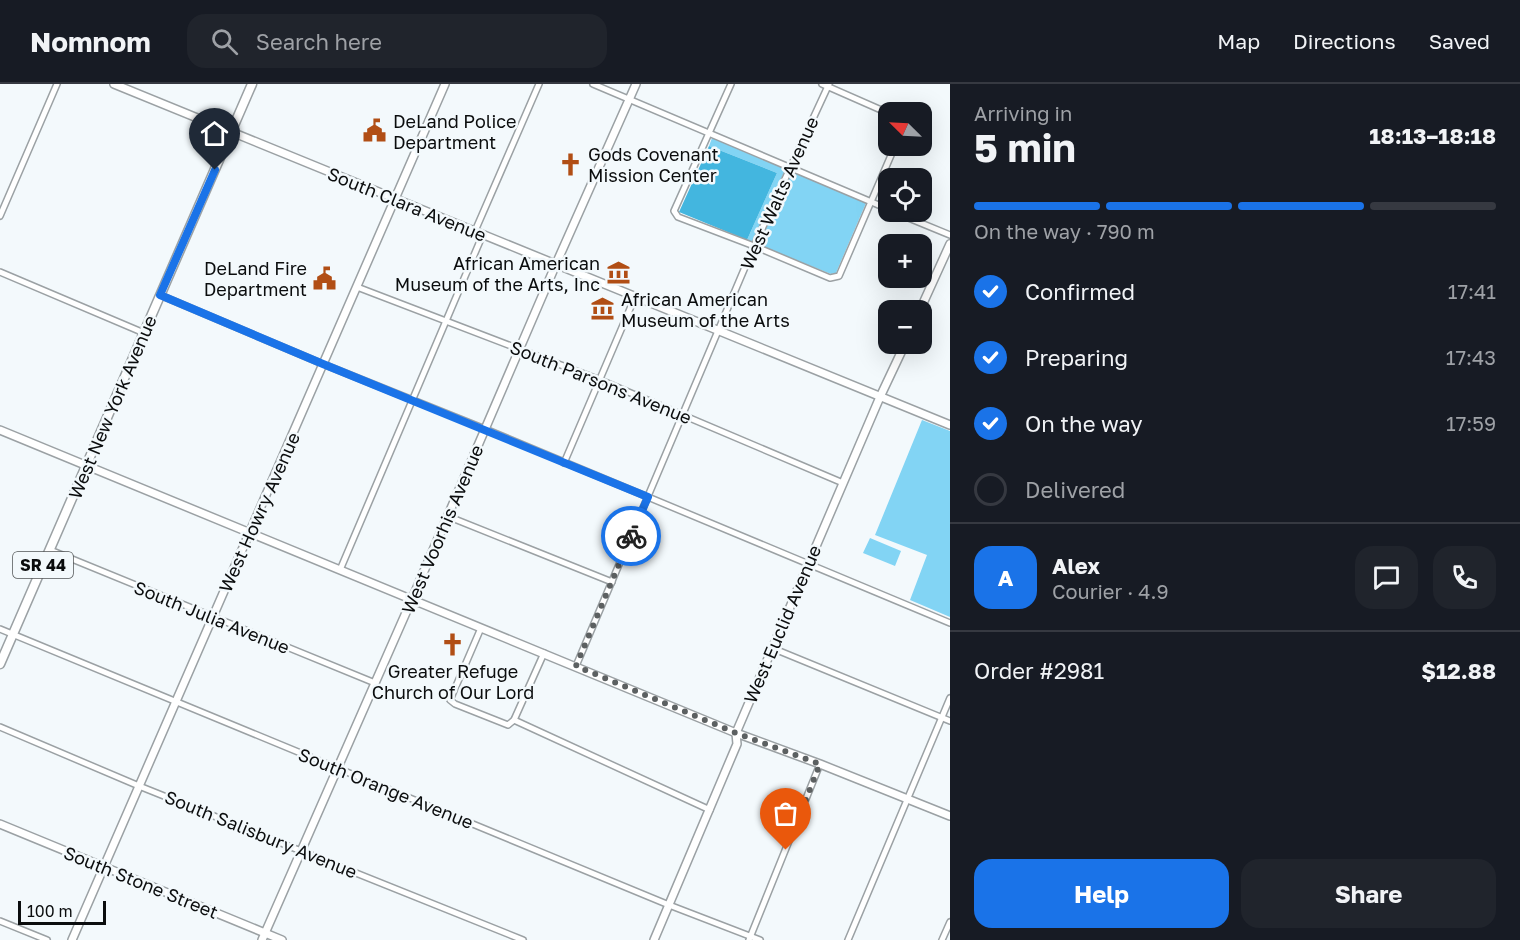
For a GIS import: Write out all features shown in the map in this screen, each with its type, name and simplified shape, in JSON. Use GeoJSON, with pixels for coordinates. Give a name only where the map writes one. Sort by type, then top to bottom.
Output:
{"type":"FeatureCollection","features":[{"type":"Feature","properties":{"kind":"main road","name":"West New York Avenue"},"geometry":{"type":"LineString","coordinates":[[0,664],[252,84]]}},
{"type":"Feature","properties":{"kind":"street"},"geometry":{"type":"LineString","coordinates":[[0,216],[57,84]]}},
{"type":"Feature","properties":{"kind":"street","name":"South Clara Avenue"},"geometry":{"type":"LineString","coordinates":[[114,84],[950,425]]}},
{"type":"Feature","properties":{"kind":"street","name":"West Howry Avenue"},"geometry":{"type":"LineString","coordinates":[[72,940],[445,84]]}},
{"type":"Feature","properties":{"kind":"street"},"geometry":{"type":"LineString","coordinates":[[340,570],[446,321],[539,84]]}},
{"type":"Feature","properties":{"kind":"street"},"geometry":{"type":"LineString","coordinates":[[593,84],[878,205]]}},
{"type":"Feature","properties":{"kind":"street","name":"West Voorhis Avenue"},"geometry":{"type":"LineString","coordinates":[[265,938],[301,850],[636,84]]}},
{"type":"Feature","properties":{"kind":"street"},"geometry":{"type":"LineString","coordinates":[[731,84],[674,212],[678,217],[830,278],[839,276],[890,156]]}},
{"type":"Feature","properties":{"kind":"street"},"geometry":{"type":"LineString","coordinates":[[826,85],[878,108]]}},
{"type":"Feature","properties":{"kind":"street","name":"West Walts Avenue"},"geometry":{"type":"LineString","coordinates":[[576,666],[754,246],[826,85]]}},
{"type":"Feature","properties":{"kind":"street"},"geometry":{"type":"LineString","coordinates":[[918,222],[950,235]]}},
{"type":"Feature","properties":{"kind":"street"},"geometry":{"type":"LineString","coordinates":[[925,300],[950,244]]}},
{"type":"Feature","properties":{"kind":"street"},"geometry":{"type":"LineString","coordinates":[[0,272],[144,333]]}},
{"type":"Feature","properties":{"kind":"street","name":"South Parsons Avenue"},"geometry":{"type":"LineString","coordinates":[[357,287],[600,380],[843,483]]}},
{"type":"Feature","properties":{"kind":"street"},"geometry":{"type":"LineString","coordinates":[[160,295],[950,623]]}},
{"type":"Feature","properties":{"kind":"street"},"geometry":{"type":"LineString","coordinates":[[564,463],[635,297]]}},
{"type":"Feature","properties":{"kind":"street","name":"West Euclid Avenue"},"geometry":{"type":"LineString","coordinates":[[654,940],[738,744],[736,733],[899,354]]}},
{"type":"Feature","properties":{"kind":"street"},"geometry":{"type":"LineString","coordinates":[[0,430],[736,733],[950,816]]}},
{"type":"Feature","properties":{"kind":"street"},"geometry":{"type":"LineString","coordinates":[[447,516],[612,582]]}},
{"type":"Feature","properties":{"kind":"street","name":"South Julia Avenue"},"geometry":{"type":"LineString","coordinates":[[50,550],[375,684]]}},
{"type":"Feature","properties":{"kind":"street"},"geometry":{"type":"LineString","coordinates":[[481,628],[450,700],[454,704],[508,725],[514,720],[544,653]]}},
{"type":"Feature","properties":{"kind":"street","name":"South Orange Avenue"},"geometry":{"type":"LineString","coordinates":[[0,629],[669,905],[760,940]]}},
{"type":"Feature","properties":{"kind":"street"},"geometry":{"type":"LineString","coordinates":[[772,648],[950,721]]}},
{"type":"Feature","properties":{"kind":"street"},"geometry":{"type":"LineString","coordinates":[[848,940],[950,698]]}},
{"type":"Feature","properties":{"kind":"street"},"geometry":{"type":"LineString","coordinates":[[514,720],[710,810]]}},
{"type":"Feature","properties":{"kind":"street","name":"South Salisbury Avenue"},"geometry":{"type":"LineString","coordinates":[[0,727],[139,786],[523,940]]}},
{"type":"Feature","properties":{"kind":"street"},"geometry":{"type":"LineString","coordinates":[[750,938],[820,764]]}},
{"type":"Feature","properties":{"kind":"street","name":"South Stone Street"},"geometry":{"type":"LineString","coordinates":[[0,824],[265,938],[282,940]]}},
{"type":"Feature","properties":{"kind":"street"},"geometry":{"type":"LineString","coordinates":[[0,921],[47,940]]}},
{"type":"Feature","properties":{"kind":"street"},"geometry":{"type":"LineString","coordinates":[[942,940],[950,922]]}},
{"type":"Feature","properties":{"kind":"shaded area"},"geometry":{"type":"Polygon","coordinates":[[[712,138],[786,168],[752,242],[747,240],[777,173],[709,146],[712,138]]]}},
{"type":"Feature","properties":{"kind":"shaded area"},"geometry":{"type":"Polygon","coordinates":[[[709,146],[777,173],[747,240],[679,212],[709,146]]]}},
{"type":"Feature","properties":{"kind":"shaded area"},"geometry":{"type":"Polygon","coordinates":[[[792,171],[866,203],[836,273],[831,274],[758,245],[792,171]]]}},
{"type":"Feature","properties":{"kind":"shaded area"},"geometry":{"type":"Polygon","coordinates":[[[922,420],[950,431],[950,617],[910,600],[927,555],[875,535],[922,420]]]}},
{"type":"Feature","properties":{"kind":"shaded area"},"geometry":{"type":"Polygon","coordinates":[[[870,538],[901,551],[895,566],[863,553],[870,538]]]}},
{"type":"Feature","properties":{"kind":"way so far"},"geometry":{"type":"LineString","coordinates":[[631,536],[576,666],[736,733],[820,764],[786,850]]}},
{"type":"Feature","properties":{"kind":"place","name":"DeLand Police Department"},"geometry":{"type":"Point","coordinates":[375,131]}},
{"type":"Feature","properties":{"kind":"place","name":"Gods Covenant Mission Center"},"geometry":{"type":"Point","coordinates":[570,164]}},
{"type":"Feature","properties":{"kind":"place","name":"African American Museum of the Arts, Inc"},"geometry":{"type":"Point","coordinates":[618,273]}},
{"type":"Feature","properties":{"kind":"place","name":"DeLand Fire Department"},"geometry":{"type":"Point","coordinates":[325,278]}},
{"type":"Feature","properties":{"kind":"place","name":"African American Museum of the Arts"},"geometry":{"type":"Point","coordinates":[603,309]}},
{"type":"Feature","properties":{"kind":"place","name":"Greater Refuge Church of Our Lord"},"geometry":{"type":"Point","coordinates":[453,645]}},
{"type":"Feature","properties":{"kind":"route"},"geometry":{"type":"LineString","coordinates":[[215,170],[160,295],[648,497],[631,536]]}}]}
